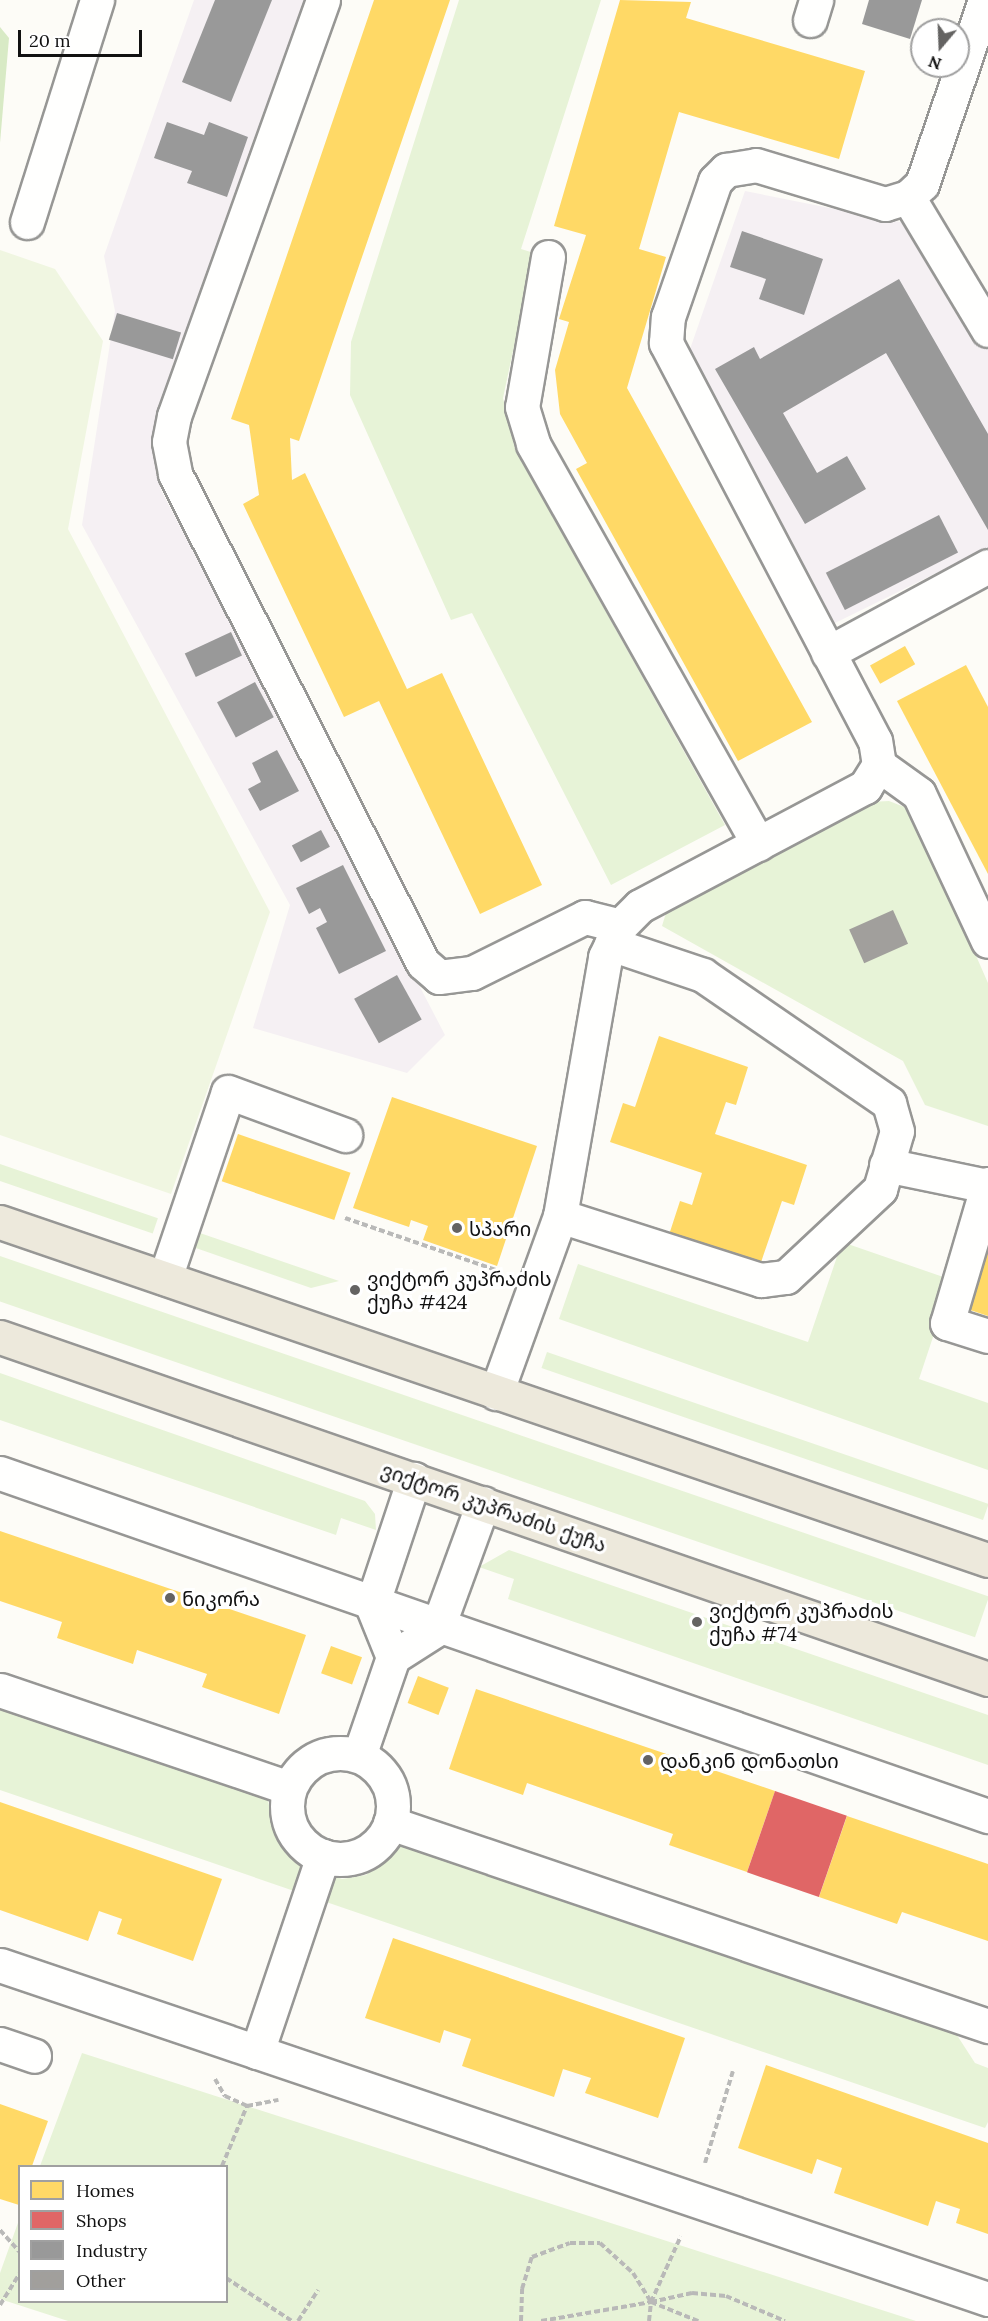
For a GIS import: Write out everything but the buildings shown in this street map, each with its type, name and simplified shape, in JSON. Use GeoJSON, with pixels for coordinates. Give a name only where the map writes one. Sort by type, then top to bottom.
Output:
{"type":"FeatureCollection","features":[{"type":"Feature","properties":{"kind":"main road"},"geometry":{"type":"LineString","coordinates":[[0,1222],[988,1560]]}},
{"type":"Feature","properties":{"kind":"main road","name":"ვიქტორ კუპრაძის ქუჩა"},"geometry":{"type":"LineString","coordinates":[[0,1337],[988,1679]]}},
{"type":"Feature","properties":{"kind":"street"},"geometry":{"type":"LineString","coordinates":[[27,222],[97,0]]}},
{"type":"Feature","properties":{"kind":"street"},"geometry":{"type":"LineString","coordinates":[[323,0],[174,416],[169,442],[175,474],[423,963],[439,977],[472,973],[585,917],[616,935],[703,975],[889,1103],[897,1131],[880,1190],[786,1277],[761,1280],[560,1216]]}},
{"type":"Feature","properties":{"kind":"street"},"geometry":{"type":"LineString","coordinates":[[496,1393],[560,1216],[616,935],[640,906],[865,787],[879,765],[875,741],[679,376],[666,343],[668,316],[715,181],[726,170],[756,165],[885,204],[908,197],[922,183],[985,0]]}},
{"type":"Feature","properties":{"kind":"street"},"geometry":{"type":"LineString","coordinates":[[908,197],[988,330]]}},
{"type":"Feature","properties":{"kind":"street"},"geometry":{"type":"LineString","coordinates":[[548,257],[522,406],[533,444],[758,844]]}},
{"type":"Feature","properties":{"kind":"street"},"geometry":{"type":"LineString","coordinates":[[828,653],[984,578]]}},
{"type":"Feature","properties":{"kind":"street"},"geometry":{"type":"LineString","coordinates":[[879,765],[919,794],[988,941]]}},
{"type":"Feature","properties":{"kind":"street"},"geometry":{"type":"LineString","coordinates":[[165,1278],[228,1092],[345,1135]]}},
{"type":"Feature","properties":{"kind":"street"},"geometry":{"type":"LineString","coordinates":[[886,1165],[988,1185],[947,1323],[988,1336]]}},
{"type":"Feature","properties":{"kind":"street"},"geometry":{"type":"LineString","coordinates":[[0,1473],[437,1629],[988,1816]]}},
{"type":"Feature","properties":{"kind":"street"},"geometry":{"type":"LineString","coordinates":[[393,1657],[372,1605],[414,1479]]}},
{"type":"Feature","properties":{"kind":"street"},"geometry":{"type":"LineString","coordinates":[[359,1756],[393,1657],[437,1629],[483,1503]]}},
{"type":"Feature","properties":{"kind":"street"},"geometry":{"type":"LineString","coordinates":[[0,1690],[289,1788]]}},
{"type":"Feature","properties":{"kind":"street"},"geometry":{"type":"LineString","coordinates":[[325,1754],[359,1756],[388,1784],[390,1823],[383,1838],[356,1857],[322,1856],[308,1848],[289,1821],[289,1788],[297,1773],[325,1754]]}},
{"type":"Feature","properties":{"kind":"street"},"geometry":{"type":"LineString","coordinates":[[390,1823],[988,2026]]}},
{"type":"Feature","properties":{"kind":"street"},"geometry":{"type":"LineString","coordinates":[[257,2052],[322,1856]]}},
{"type":"Feature","properties":{"kind":"street"},"geometry":{"type":"LineString","coordinates":[[0,1965],[988,2300]]}},
{"type":"Feature","properties":{"kind":"street"},"geometry":{"type":"LineString","coordinates":[[0,2044],[34,2056]]}},
{"type":"Feature","properties":{"kind":"path"},"geometry":{"type":"LineString","coordinates":[[345,1218],[534,1284]]}},
{"type":"Feature","properties":{"kind":"path"},"geometry":{"type":"LineString","coordinates":[[650,2321],[651,2302],[664,2282],[694,2199],[733,2071]]}},
{"type":"Feature","properties":{"kind":"path"},"geometry":{"type":"LineString","coordinates":[[222,2165],[247,2106]]}},
{"type":"Feature","properties":{"kind":"path"},"geometry":{"type":"LineString","coordinates":[[0,2230],[18,2250]]}},
{"type":"Feature","properties":{"kind":"path"},"geometry":{"type":"LineString","coordinates":[[521,2321],[522,2289],[532,2257],[570,2243],[600,2243],[633,2273],[651,2302],[698,2321]]}},
{"type":"Feature","properties":{"kind":"path"},"geometry":{"type":"LineString","coordinates":[[0,2305],[18,2276]]}},
{"type":"Feature","properties":{"kind":"path"},"geometry":{"type":"LineString","coordinates":[[228,2279],[292,2321]]}},
{"type":"Feature","properties":{"kind":"path"},"geometry":{"type":"LineString","coordinates":[[298,2321],[318,2290]]}},
{"type":"Feature","properties":{"kind":"path"},"geometry":{"type":"LineString","coordinates":[[541,2321],[692,2293],[726,2295],[785,2321]]}},
{"type":"Feature","properties":{"kind":"shaded area"},"geometry":{"type":"Polygon","coordinates":[[[194,0],[305,0],[190,343],[157,425],[161,490],[445,1035],[407,1073],[253,1028],[290,905],[82,525],[115,311],[104,256],[194,0]]]}},
{"type":"Feature","properties":{"kind":"shaded area"},"geometry":{"type":"Polygon","coordinates":[[[745,191],[945,231],[988,313],[988,576],[975,554],[831,625],[689,352],[745,191]]]}},
{"type":"Feature","properties":{"kind":"green space"},"geometry":{"type":"Polygon","coordinates":[[[459,0],[601,0],[521,249],[534,253],[503,398],[515,449],[725,825],[611,885],[472,613],[451,620],[350,395],[351,342],[459,0]]]}},
{"type":"Feature","properties":{"kind":"green space"},"geometry":{"type":"Polygon","coordinates":[[[0,27],[9,38],[0,143],[0,27]]]}},
{"type":"Feature","properties":{"kind":"green space"},"geometry":{"type":"Polygon","coordinates":[[[0,250],[55,269],[103,341],[68,529],[270,912],[171,1194],[0,1135],[0,250]]]}},
{"type":"Feature","properties":{"kind":"green space"},"geometry":{"type":"Polygon","coordinates":[[[889,801],[912,810],[988,983],[988,1126],[925,1105],[903,1061],[662,926],[669,903],[870,802],[889,801]]]}},
{"type":"Feature","properties":{"kind":"green space"},"geometry":{"type":"Polygon","coordinates":[[[0,1164],[158,1218],[153,1233],[0,1181],[0,1164]]]}},
{"type":"Feature","properties":{"kind":"green space"},"geometry":{"type":"Polygon","coordinates":[[[197,1232],[339,1281],[311,1288],[193,1247],[197,1232]]]}},
{"type":"Feature","properties":{"kind":"green space"},"geometry":{"type":"Polygon","coordinates":[[[842,1242],[952,1280],[919,1379],[988,1403],[988,1470],[559,1319],[578,1264],[808,1342],[842,1242]]]}},
{"type":"Feature","properties":{"kind":"green space"},"geometry":{"type":"Polygon","coordinates":[[[0,1256],[988,1596],[975,1637],[0,1301],[0,1256]]]}},
{"type":"Feature","properties":{"kind":"green space"},"geometry":{"type":"Polygon","coordinates":[[[547,1352],[988,1504],[983,1520],[541,1368],[547,1352]]]}},
{"type":"Feature","properties":{"kind":"green space"},"geometry":{"type":"Polygon","coordinates":[[[0,1373],[365,1501],[375,1514],[376,1530],[341,1518],[336,1535],[0,1420],[0,1373]]]}},
{"type":"Feature","properties":{"kind":"green space"},"geometry":{"type":"Polygon","coordinates":[[[509,1550],[988,1715],[988,1765],[508,1599],[514,1579],[479,1567],[509,1550]]]}},
{"type":"Feature","properties":{"kind":"green space"},"geometry":{"type":"Polygon","coordinates":[[[0,1706],[267,1797],[276,1834],[291,1856],[342,1879],[366,1875],[402,1843],[953,2029],[975,2063],[988,2068],[988,2122],[985,2128],[0,1790],[0,1706]]]}},
{"type":"Feature","properties":{"kind":"green space"},"geometry":{"type":"Polygon","coordinates":[[[82,2053],[916,2321],[68,2321],[0,2299],[0,2273],[18,2223],[18,2303],[228,2303],[228,2165],[40,2165],[82,2053]]]}},
{"type":"Feature","properties":{"kind":"place","name":"სპარი"},"geometry":{"type":"Point","coordinates":[457,1228]}},
{"type":"Feature","properties":{"kind":"place","name":"ვიქტორ კუპრაძის ქუჩა #424"},"geometry":{"type":"Point","coordinates":[355,1290]}},
{"type":"Feature","properties":{"kind":"place","name":"ნიკორა"},"geometry":{"type":"Point","coordinates":[170,1598]}},
{"type":"Feature","properties":{"kind":"place","name":"ვიქტორ კუპრაძის ქუჩა #74"},"geometry":{"type":"Point","coordinates":[697,1622]}},
{"type":"Feature","properties":{"kind":"place","name":"დანკინ დონათსი"},"geometry":{"type":"Point","coordinates":[648,1760]}}]}
